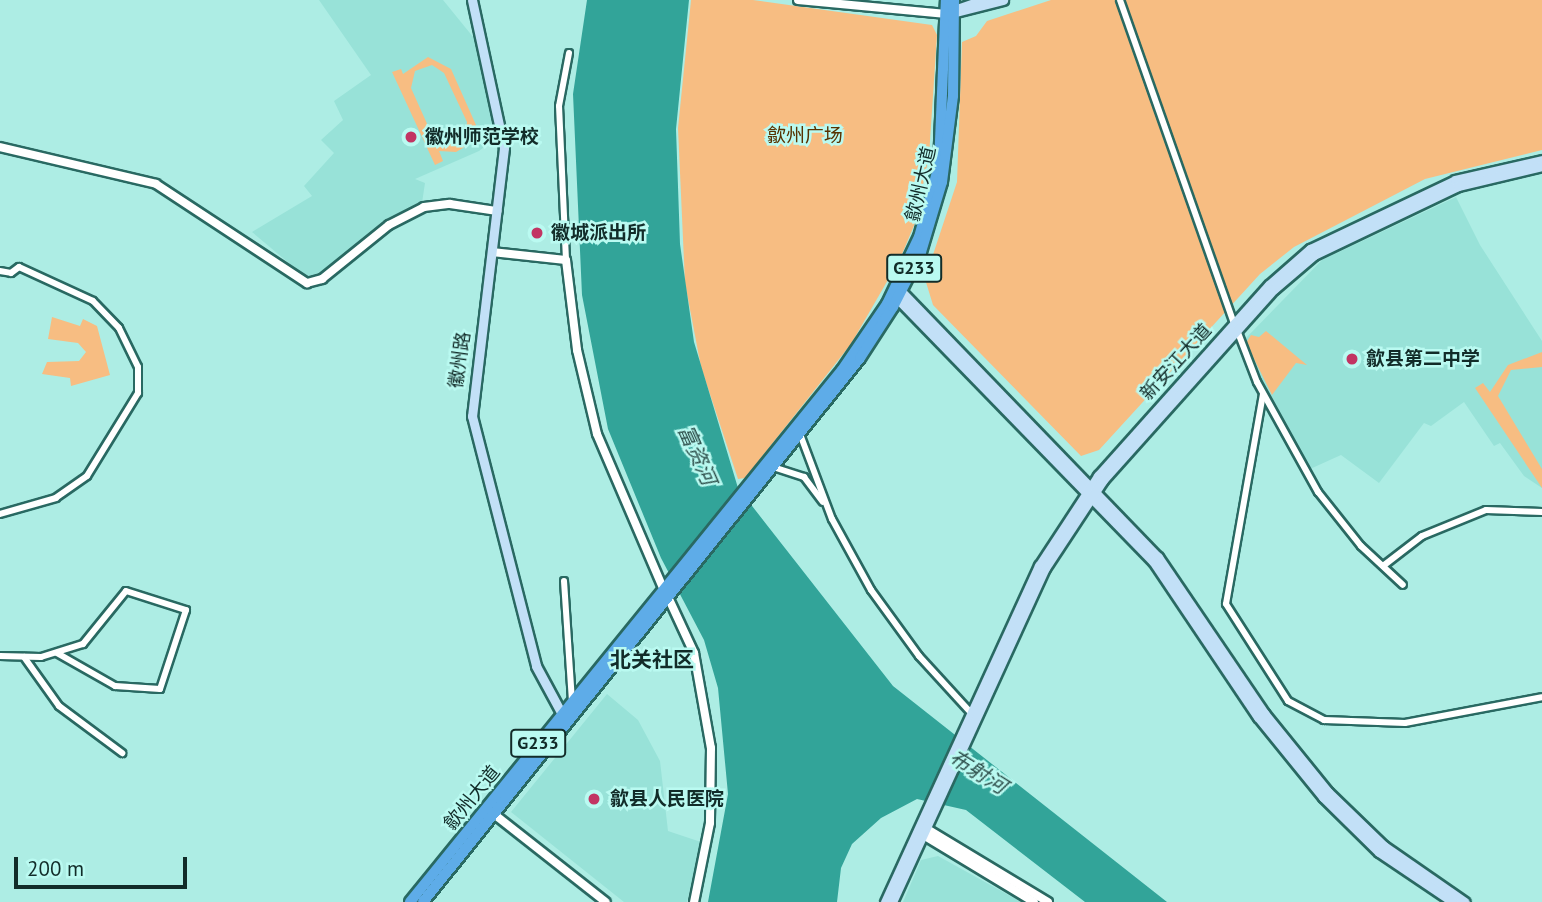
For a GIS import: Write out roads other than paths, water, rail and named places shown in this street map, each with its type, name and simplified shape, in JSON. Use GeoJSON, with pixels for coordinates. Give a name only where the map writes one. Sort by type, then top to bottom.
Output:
{"type":"FeatureCollection","features":[{"type":"Feature","properties":{"kind":"highway","name":"歙州大道"},"geometry":{"type":"LineString","coordinates":[[752,487],[773,467],[800,434],[897,293],[924,224],[939,165],[952,10],[946,0]]}},
{"type":"Feature","properties":{"kind":"highway","name":"歙州大道"},"geometry":{"type":"LineString","coordinates":[[752,487],[897,293]]}},
{"type":"Feature","properties":{"kind":"highway","name":"G233"},"geometry":{"type":"LineString","coordinates":[[668,591],[752,487]]}},
{"type":"Feature","properties":{"kind":"highway","name":"歙州大道"},"geometry":{"type":"LineString","coordinates":[[410,902],[572,701],[668,591]]}},
{"type":"Feature","properties":{"kind":"highway","name":"歙州大道"},"geometry":{"type":"LineString","coordinates":[[423,902],[668,591]]}},
{"type":"Feature","properties":{"kind":"main road","name":"徽州路"},"geometry":{"type":"LineString","coordinates":[[471,0],[503,131],[474,424],[536,666],[562,714]]}},
{"type":"Feature","properties":{"kind":"main road"},"geometry":{"type":"LineString","coordinates":[[952,10],[982,0]]}},
{"type":"Feature","properties":{"kind":"main road"},"geometry":{"type":"LineString","coordinates":[[952,10],[1003,0]]}},
{"type":"Feature","properties":{"kind":"main road","name":"新安江大道"},"geometry":{"type":"LineString","coordinates":[[968,730],[972,714],[1039,566],[1091,490],[1288,266],[1334,234],[1455,180],[1542,160]]}},
{"type":"Feature","properties":{"kind":"main road","name":"新安江大道"},"geometry":{"type":"LineString","coordinates":[[1235,327],[1283,280],[1337,240],[1466,183],[1542,166]]}},
{"type":"Feature","properties":{"kind":"main road"},"geometry":{"type":"LineString","coordinates":[[897,293],[1175,578],[1258,705],[1328,792],[1384,846],[1465,902]]}},
{"type":"Feature","properties":{"kind":"main road"},"geometry":{"type":"LineString","coordinates":[[1091,490],[1175,589],[1240,692],[1309,782],[1379,852],[1452,902]]}},
{"type":"Feature","properties":{"kind":"main road","name":"新安江大道"},"geometry":{"type":"LineString","coordinates":[[968,730],[1045,568],[1091,490]]}},
{"type":"Feature","properties":{"kind":"main road"},"geometry":{"type":"LineString","coordinates":[[892,902],[968,730]]}},
{"type":"Feature","properties":{"kind":"main road"},"geometry":{"type":"LineString","coordinates":[[885,902],[922,830]]}},
{"type":"Feature","properties":{"kind":"street"},"geometry":{"type":"LineString","coordinates":[[798,0],[952,10]]}},
{"type":"Feature","properties":{"kind":"street"},"geometry":{"type":"LineString","coordinates":[[1120,0],[1235,327],[1263,394],[1325,502],[1403,585]]}},
{"type":"Feature","properties":{"kind":"street"},"geometry":{"type":"LineString","coordinates":[[569,53],[559,106],[566,260],[577,351],[594,425],[694,653],[711,748],[710,823],[694,902]]}},
{"type":"Feature","properties":{"kind":"street"},"geometry":{"type":"LineString","coordinates":[[0,147],[156,184],[205,211],[307,283],[322,279],[389,225],[424,206],[450,204],[497,211]]}},
{"type":"Feature","properties":{"kind":"street"},"geometry":{"type":"LineString","coordinates":[[492,253],[566,260]]}},
{"type":"Feature","properties":{"kind":"street"},"geometry":{"type":"LineString","coordinates":[[0,271],[11,274],[19,267],[93,301],[119,328],[138,367],[138,393],[88,475],[55,498],[0,514]]}},
{"type":"Feature","properties":{"kind":"street"},"geometry":{"type":"LineString","coordinates":[[1263,394],[1226,604],[1288,701],[1324,720],[1405,723],[1542,697]]}},
{"type":"Feature","properties":{"kind":"street"},"geometry":{"type":"LineString","coordinates":[[800,434],[832,519]]}},
{"type":"Feature","properties":{"kind":"street"},"geometry":{"type":"LineString","coordinates":[[773,467],[807,480],[894,623],[972,714]]}},
{"type":"Feature","properties":{"kind":"street"},"geometry":{"type":"LineString","coordinates":[[1383,566],[1422,536],[1486,510],[1542,512]]}},
{"type":"Feature","properties":{"kind":"street"},"geometry":{"type":"LineString","coordinates":[[564,581],[572,701]]}},
{"type":"Feature","properties":{"kind":"street"},"geometry":{"type":"LineString","coordinates":[[0,656],[24,657],[57,653],[90,640],[126,592],[186,610],[160,689],[120,688],[80,671],[57,653]]}},
{"type":"Feature","properties":{"kind":"street"},"geometry":{"type":"LineString","coordinates":[[24,657],[59,706],[122,753]]}},
{"type":"Feature","properties":{"kind":"street"},"geometry":{"type":"LineString","coordinates":[[494,814],[606,902]]}},
{"type":"Feature","properties":{"kind":"street"},"geometry":{"type":"LineString","coordinates":[[922,830],[1034,902]]}},
{"type":"Feature","properties":{"kind":"street"},"geometry":{"type":"LineString","coordinates":[[922,830],[1048,902]]}},
{"type":"Feature","properties":{"kind":"water"},"geometry":{"type":"Polygon","coordinates":[[[587,0],[689,0],[676,129],[680,244],[694,342],[738,488],[893,686],[1167,902],[1085,902],[966,810],[917,799],[881,818],[852,844],[841,868],[837,902],[708,902],[728,794],[718,688],[704,640],[661,558],[608,429],[582,295],[573,94],[587,0]]]}},
{"type":"Feature","properties":{"kind":"place","name":"徽州师范学校"},"geometry":{"type":"Point","coordinates":[411,137]}},
{"type":"Feature","properties":{"kind":"place","name":"徽城派出所"},"geometry":{"type":"Point","coordinates":[537,233]}},
{"type":"Feature","properties":{"kind":"place","name":"歙县第二中学"},"geometry":{"type":"Point","coordinates":[1352,359]}},
{"type":"Feature","properties":{"kind":"place","name":"歙县人民医院"},"geometry":{"type":"Point","coordinates":[594,799]}},
{"type":"Feature","properties":{"kind":"district","name":"北关社区"},"geometry":{"type":"Point","coordinates":[652,660]}},
{"type":"Feature","properties":{"kind":"park label","name":"歙州广场"},"geometry":{"type":"Point","coordinates":[805,136]}},
{"type":"Feature","properties":{"kind":"water label","name":"富资河"},"geometry":{"type":"Point","coordinates":[697,455]}},
{"type":"Feature","properties":{"kind":"water label","name":"布射河"},"geometry":{"type":"Point","coordinates":[978,772]}}]}
